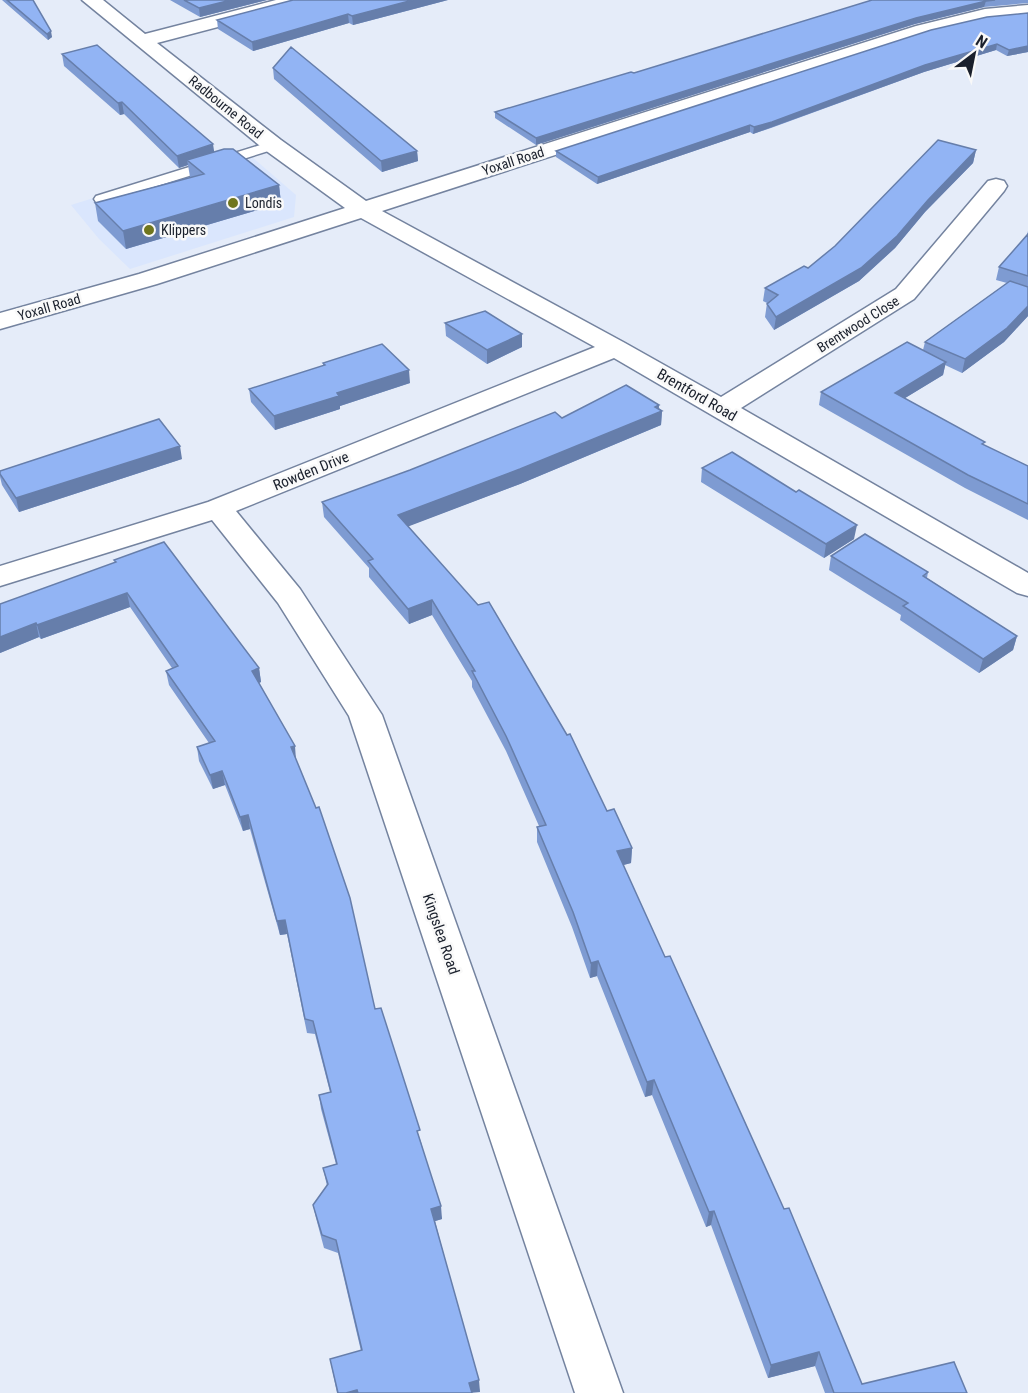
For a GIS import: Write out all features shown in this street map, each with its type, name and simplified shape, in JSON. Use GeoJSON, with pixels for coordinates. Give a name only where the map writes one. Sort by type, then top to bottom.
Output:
{"type":"FeatureCollection","features":[{"type":"Feature","properties":{"kind":"street","name":"Radbourne Road"},"geometry":{"type":"LineString","coordinates":[[92,0],[273,145],[363,210]]}},
{"type":"Feature","properties":{"kind":"street"},"geometry":{"type":"LineString","coordinates":[[144,40],[298,0]]}},
{"type":"Feature","properties":{"kind":"street","name":"Yoxall Road"},"geometry":{"type":"LineString","coordinates":[[0,321],[148,279],[923,30],[985,15],[1028,11]]}},
{"type":"Feature","properties":{"kind":"street","name":"Brentwood Close"},"geometry":{"type":"LineString","coordinates":[[721,408],[905,294],[996,186]]}},
{"type":"Feature","properties":{"kind":"street","name":"Brentford Road"},"geometry":{"type":"LineString","coordinates":[[363,210],[616,348],[1028,586]]}},
{"type":"Feature","properties":{"kind":"street","name":"Rowden Drive"},"geometry":{"type":"LineString","coordinates":[[0,576],[218,508],[616,348]]}},
{"type":"Feature","properties":{"kind":"street","name":"Kingslea Road"},"geometry":{"type":"LineString","coordinates":[[218,508],[289,596],[365,715],[599,1393]]}},
{"type":"Feature","properties":{"kind":"lane"},"geometry":{"type":"LineString","coordinates":[[101,199],[273,145]]}},
{"type":"Feature","properties":{"kind":"shaded area"},"geometry":{"type":"Polygon","coordinates":[[[245,151],[296,195],[294,217],[130,269],[99,239],[71,205],[245,151]]]}},
{"type":"Feature","properties":{"kind":"building"},"geometry":{"type":"Polygon","coordinates":[[[7,0],[33,0],[51,31],[47,34],[7,0]]]}},
{"type":"Feature","properties":{"kind":"building"},"geometry":{"type":"Polygon","coordinates":[[[184,0],[231,0],[199,8],[184,0]]]}},
{"type":"Feature","properties":{"kind":"building"},"geometry":{"type":"Polygon","coordinates":[[[293,0],[413,0],[352,16],[348,14],[252,42],[217,20],[293,0]]]}},
{"type":"Feature","properties":{"kind":"building"},"geometry":{"type":"Polygon","coordinates":[[[872,0],[995,0],[916,18],[536,138],[495,112],[634,73],[872,0]]]}},
{"type":"Feature","properties":{"kind":"building"},"geometry":{"type":"Polygon","coordinates":[[[1028,13],[1028,46],[1009,50],[997,44],[925,65],[772,122],[754,127],[750,125],[598,177],[556,151],[931,30],[987,17],[1028,13]]]}},
{"type":"Feature","properties":{"kind":"building"},"geometry":{"type":"Polygon","coordinates":[[[97,45],[213,144],[177,156],[122,102],[118,103],[62,54],[97,45]]]}},
{"type":"Feature","properties":{"kind":"building"},"geometry":{"type":"Polygon","coordinates":[[[291,47],[417,151],[381,161],[273,68],[291,47]]]}},
{"type":"Feature","properties":{"kind":"building"},"geometry":{"type":"Polygon","coordinates":[[[938,140],[976,150],[897,236],[861,268],[776,317],[767,304],[778,295],[765,288],[804,266],[808,268],[835,246],[938,140]]]}},
{"type":"Feature","properties":{"kind":"building"},"geometry":{"type":"Polygon","coordinates":[[[224,149],[233,149],[279,185],[123,231],[95,203],[204,174],[187,160],[224,149]]]}},
{"type":"Feature","properties":{"kind":"building"},"geometry":{"type":"Polygon","coordinates":[[[1028,234],[1028,276],[999,267],[1028,234]]]}},
{"type":"Feature","properties":{"kind":"building"},"geometry":{"type":"Polygon","coordinates":[[[1010,281],[1028,287],[1028,306],[1007,328],[965,359],[925,342],[1010,281]]]}},
{"type":"Feature","properties":{"kind":"building"},"geometry":{"type":"Polygon","coordinates":[[[485,311],[522,334],[487,350],[445,323],[485,311]]]}},
{"type":"Feature","properties":{"kind":"building"},"geometry":{"type":"Polygon","coordinates":[[[907,342],[946,362],[895,393],[985,442],[982,444],[1028,466],[1028,504],[968,475],[821,392],[907,342]]]}},
{"type":"Feature","properties":{"kind":"building"},"geometry":{"type":"Polygon","coordinates":[[[382,344],[409,370],[337,393],[339,396],[274,416],[249,389],[325,365],[323,363],[382,344]]]}},
{"type":"Feature","properties":{"kind":"building"},"geometry":{"type":"Polygon","coordinates":[[[626,385],[659,405],[655,407],[662,411],[520,469],[398,515],[478,605],[489,602],[567,735],[570,734],[607,811],[614,809],[632,848],[617,851],[665,957],[670,956],[784,1209],[789,1208],[862,1384],[954,1362],[967,1393],[834,1393],[819,1352],[771,1365],[714,1211],[709,1212],[654,1080],[647,1082],[598,961],[591,963],[573,912],[537,827],[546,825],[506,736],[472,671],[475,671],[432,600],[408,609],[368,561],[373,559],[322,502],[410,470],[555,412],[562,418],[626,385]]]}},
{"type":"Feature","properties":{"kind":"building"},"geometry":{"type":"Polygon","coordinates":[[[159,419],[180,446],[16,498],[0,474],[0,471],[159,419]]]}},
{"type":"Feature","properties":{"kind":"building"},"geometry":{"type":"Polygon","coordinates":[[[732,452],[796,492],[799,490],[857,525],[826,544],[702,468],[732,452]]]}},
{"type":"Feature","properties":{"kind":"building"},"geometry":{"type":"Polygon","coordinates":[[[865,534],[928,572],[923,576],[1017,636],[983,659],[903,606],[908,603],[831,556],[865,534]]]}},
{"type":"Feature","properties":{"kind":"building"},"geometry":{"type":"Polygon","coordinates":[[[164,542],[259,668],[252,671],[295,746],[291,747],[316,808],[319,807],[350,898],[375,1009],[381,1008],[420,1130],[417,1131],[441,1206],[431,1209],[479,1380],[469,1383],[472,1393],[358,1393],[357,1390],[338,1393],[330,1359],[362,1350],[336,1240],[322,1235],[313,1205],[328,1184],[323,1168],[337,1164],[319,1095],[331,1092],[313,1021],[305,1019],[285,920],[277,921],[248,815],[240,817],[222,771],[210,775],[197,747],[215,741],[166,671],[178,666],[127,593],[0,637],[0,604],[164,542]]]}},
{"type":"Feature","properties":{"kind":"place","name":"Londis"},"geometry":{"type":"Point","coordinates":[233,203]}},
{"type":"Feature","properties":{"kind":"place","name":"Klippers"},"geometry":{"type":"Point","coordinates":[149,230]}}]}
